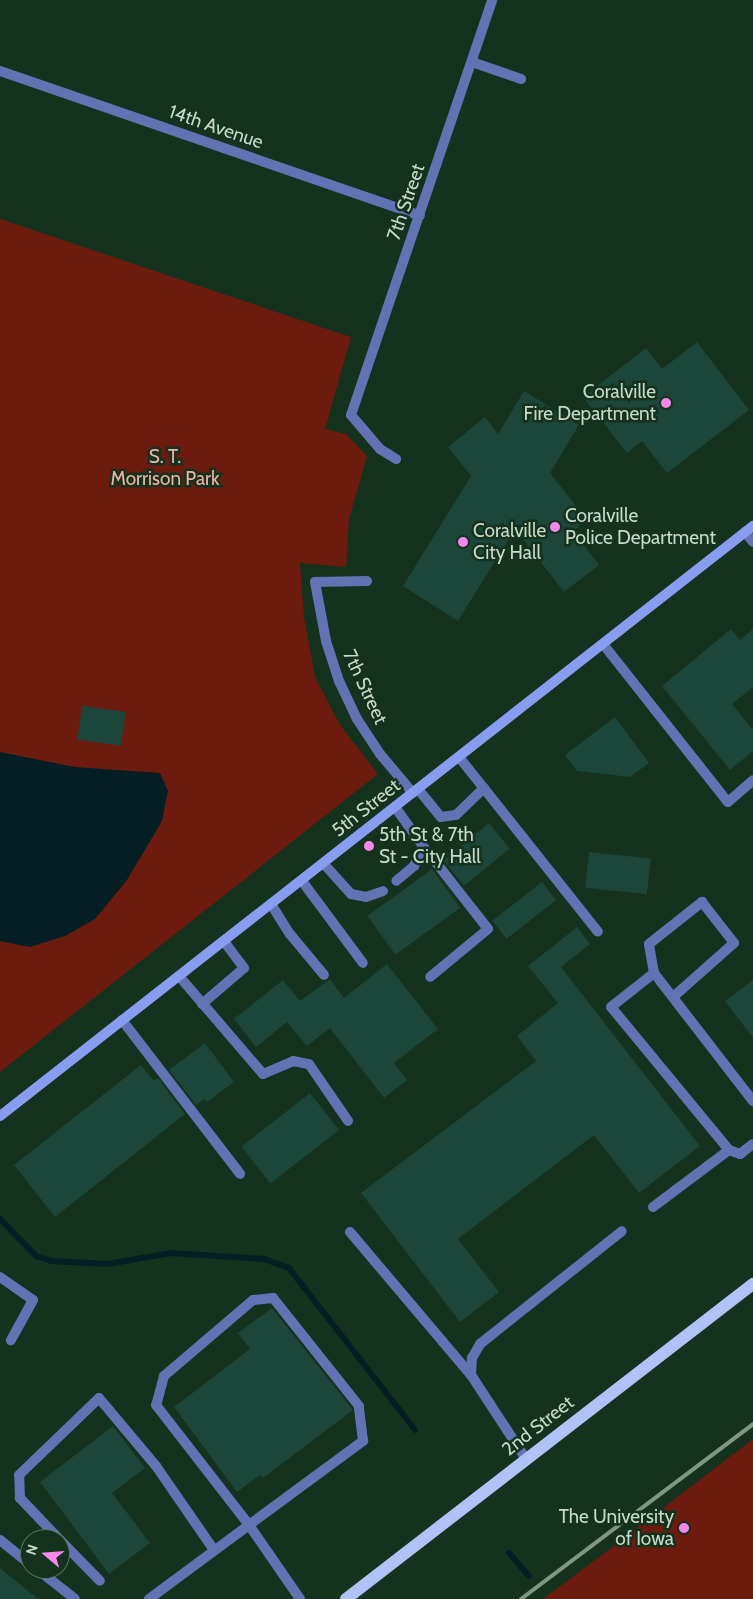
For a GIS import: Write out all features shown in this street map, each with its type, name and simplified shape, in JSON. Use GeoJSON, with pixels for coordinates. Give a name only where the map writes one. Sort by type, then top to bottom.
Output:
{"type":"FeatureCollection","features":[{"type":"Feature","properties":{"kind":"main road","name":"2nd Street"},"geometry":{"type":"LineString","coordinates":[[346,1599],[753,1284]]}},
{"type":"Feature","properties":{"kind":"street","name":"7th Street"},"geometry":{"type":"LineString","coordinates":[[396,459],[380,449],[351,415],[492,0]]}},
{"type":"Feature","properties":{"kind":"street"},"geometry":{"type":"LineString","coordinates":[[472,62],[521,79]]}},
{"type":"Feature","properties":{"kind":"street","name":"14th Avenue"},"geometry":{"type":"LineString","coordinates":[[0,71],[420,216]]}},
{"type":"Feature","properties":{"kind":"street"},"geometry":{"type":"LineString","coordinates":[[749,529],[753,542]]}},
{"type":"Feature","properties":{"kind":"street","name":"5th Street"},"geometry":{"type":"LineString","coordinates":[[0,1116],[324,864],[749,529]]}},
{"type":"Feature","properties":{"kind":"street","name":"7th Street"},"geometry":{"type":"LineString","coordinates":[[367,581],[315,582],[326,641],[339,681],[357,719],[380,754],[441,817],[456,815],[484,788]]}},
{"type":"Feature","properties":{"kind":"street"},"geometry":{"type":"LineString","coordinates":[[603,644],[728,802],[753,780]]}},
{"type":"Feature","properties":{"kind":"street"},"geometry":{"type":"LineString","coordinates":[[459,757],[598,932]]}},
{"type":"Feature","properties":{"kind":"street"},"geometry":{"type":"LineString","coordinates":[[395,807],[423,846],[488,928],[430,977]]}},
{"type":"Feature","properties":{"kind":"street"},"geometry":{"type":"LineString","coordinates":[[396,881],[414,866],[423,846]]}},
{"type":"Feature","properties":{"kind":"street"},"geometry":{"type":"LineString","coordinates":[[324,864],[351,894],[366,897],[383,891]]}},
{"type":"Feature","properties":{"kind":"street"},"geometry":{"type":"LineString","coordinates":[[302,881],[363,963]]}},
{"type":"Feature","properties":{"kind":"street"},"geometry":{"type":"LineString","coordinates":[[672,997],[734,943],[702,902],[649,944],[654,973],[672,997],[753,1101]]}},
{"type":"Feature","properties":{"kind":"street"},"geometry":{"type":"LineString","coordinates":[[272,904],[290,934],[324,975]]}},
{"type":"Feature","properties":{"kind":"street"},"geometry":{"type":"LineString","coordinates":[[202,1004],[244,968],[224,941]]}},
{"type":"Feature","properties":{"kind":"street"},"geometry":{"type":"LineString","coordinates":[[654,973],[611,1007],[729,1150],[740,1154],[753,1144]]}},
{"type":"Feature","properties":{"kind":"street"},"geometry":{"type":"LineString","coordinates":[[179,976],[263,1074],[293,1061],[308,1064],[348,1121]]}},
{"type":"Feature","properties":{"kind":"street"},"geometry":{"type":"LineString","coordinates":[[122,1020],[240,1174]]}},
{"type":"Feature","properties":{"kind":"street"},"geometry":{"type":"LineString","coordinates":[[653,1207],[729,1150]]}},
{"type":"Feature","properties":{"kind":"street"},"geometry":{"type":"LineString","coordinates":[[471,1375],[472,1358],[480,1344],[622,1231]]}},
{"type":"Feature","properties":{"kind":"street"},"geometry":{"type":"LineString","coordinates":[[350,1232],[471,1375],[526,1459]]}},
{"type":"Feature","properties":{"kind":"street"},"geometry":{"type":"LineString","coordinates":[[0,1277],[33,1300],[11,1340]]}},
{"type":"Feature","properties":{"kind":"street"},"geometry":{"type":"LineString","coordinates":[[149,1599],[214,1550],[248,1525],[363,1441],[359,1406],[273,1298],[254,1300],[164,1376],[156,1405],[248,1525],[300,1599]]}},
{"type":"Feature","properties":{"kind":"street"},"geometry":{"type":"LineString","coordinates":[[50,1529],[20,1498],[19,1475],[99,1398],[156,1466],[214,1550]]}},
{"type":"Feature","properties":{"kind":"street"},"geometry":{"type":"LineString","coordinates":[[0,1540],[20,1556]]}},
{"type":"Feature","properties":{"kind":"street"},"geometry":{"type":"LineString","coordinates":[[70,1550],[100,1581]]}},
{"type":"Feature","properties":{"kind":"street"},"geometry":{"type":"LineString","coordinates":[[50,1579],[75,1599]]}},
{"type":"Feature","properties":{"kind":"green space","name":"S. T. Morrison Park"},"geometry":{"type":"Polygon","coordinates":[[[0,219],[351,337],[325,429],[346,434],[367,456],[349,519],[346,567],[300,563],[304,617],[315,677],[340,725],[378,774],[0,1072],[0,219]]]}},
{"type":"Feature","properties":{"kind":"green space","name":"The University of Iowa"},"geometry":{"type":"Polygon","coordinates":[[[753,1439],[753,1599],[543,1599],[615,1545],[753,1439]]]}},
{"type":"Feature","properties":{"kind":"water"},"geometry":{"type":"Polygon","coordinates":[[[0,752],[75,767],[160,773],[168,791],[162,821],[127,880],[95,919],[65,936],[30,947],[0,941],[0,752]]]}},
{"type":"Feature","properties":{"kind":"building","name":"Coralville Fire Department"},"geometry":{"type":"Polygon","coordinates":[[[697,342],[749,410],[667,473],[642,441],[627,453],[583,397],[646,348],[662,369],[697,342]]]}},
{"type":"Feature","properties":{"kind":"building"},"geometry":{"type":"Polygon","coordinates":[[[524,391],[579,425],[550,473],[587,520],[573,531],[599,565],[564,592],[515,529],[458,621],[403,586],[471,476],[448,447],[485,417],[498,434],[524,391]]]}},
{"type":"Feature","properties":{"kind":"building"},"geometry":{"type":"Polygon","coordinates":[[[731,629],[740,640],[753,629],[753,687],[732,704],[753,730],[753,751],[730,770],[662,686],[731,629]]]}},
{"type":"Feature","properties":{"kind":"building"},"geometry":{"type":"Polygon","coordinates":[[[82,706],[126,712],[121,746],[77,740],[82,706]]]}},
{"type":"Feature","properties":{"kind":"building"},"geometry":{"type":"Polygon","coordinates":[[[615,717],[649,763],[630,777],[577,771],[565,755],[615,717]]]}},
{"type":"Feature","properties":{"kind":"building"},"geometry":{"type":"Polygon","coordinates":[[[489,823],[510,849],[464,886],[443,860],[489,823]]]}},
{"type":"Feature","properties":{"kind":"building"},"geometry":{"type":"Polygon","coordinates":[[[589,852],[651,858],[647,894],[585,888],[589,852]]]}},
{"type":"Feature","properties":{"kind":"building"},"geometry":{"type":"Polygon","coordinates":[[[432,869],[460,908],[395,955],[367,916],[432,869]]]}},
{"type":"Feature","properties":{"kind":"building"},"geometry":{"type":"Polygon","coordinates":[[[542,882],[556,900],[507,939],[492,921],[542,882]]]}},
{"type":"Feature","properties":{"kind":"building"},"geometry":{"type":"Polygon","coordinates":[[[577,927],[590,944],[561,967],[700,1146],[639,1193],[594,1135],[458,1239],[499,1292],[460,1322],[361,1193],[536,1061],[517,1036],[558,1003],[528,966],[577,927]]]}},
{"type":"Feature","properties":{"kind":"building"},"geometry":{"type":"Polygon","coordinates":[[[387,964],[438,1029],[394,1063],[407,1080],[384,1098],[330,1028],[307,1046],[287,1022],[256,1047],[234,1019],[283,980],[300,1001],[330,979],[344,998],[387,964]]]}},
{"type":"Feature","properties":{"kind":"building"},"geometry":{"type":"Polygon","coordinates":[[[753,980],[753,1038],[725,1001],[753,980]]]}},
{"type":"Feature","properties":{"kind":"building"},"geometry":{"type":"Polygon","coordinates":[[[205,1043],[234,1082],[207,1102],[204,1099],[196,1105],[169,1070],[205,1043]]]}},
{"type":"Feature","properties":{"kind":"building"},"geometry":{"type":"Polygon","coordinates":[[[141,1065],[154,1081],[158,1078],[185,1114],[55,1217],[14,1165],[141,1065]]]}},
{"type":"Feature","properties":{"kind":"building"},"geometry":{"type":"Polygon","coordinates":[[[310,1093],[339,1130],[270,1184],[241,1147],[310,1093]]]}},
{"type":"Feature","properties":{"kind":"building"},"geometry":{"type":"Polygon","coordinates":[[[272,1308],[353,1410],[263,1478],[260,1475],[237,1492],[174,1407],[250,1349],[238,1333],[272,1308]]]}},
{"type":"Feature","properties":{"kind":"building"},"geometry":{"type":"Polygon","coordinates":[[[113,1426],[145,1468],[112,1493],[150,1543],[109,1574],[40,1482],[113,1426]]]}},
{"type":"Feature","properties":{"kind":"building"},"geometry":{"type":"Polygon","coordinates":[[[0,1568],[38,1599],[0,1599],[0,1568]]]}},
{"type":"Feature","properties":{"kind":"waterway"},"geometry":{"type":"LineString","coordinates":[[0,1219],[36,1256],[51,1261],[107,1264],[171,1253],[264,1259],[289,1268],[415,1430]]}},
{"type":"Feature","properties":{"kind":"waterway"},"geometry":{"type":"LineString","coordinates":[[509,1553],[529,1576]]}},
{"type":"Feature","properties":{"kind":"railway"},"geometry":{"type":"LineString","coordinates":[[521,1599],[753,1424]]}},
{"type":"Feature","properties":{"kind":"place","name":"Coralville Fire Department"},"geometry":{"type":"Point","coordinates":[666,403]}},
{"type":"Feature","properties":{"kind":"place","name":"Coralville Police Department"},"geometry":{"type":"Point","coordinates":[555,527]}},
{"type":"Feature","properties":{"kind":"place","name":"Coralville City Hall"},"geometry":{"type":"Point","coordinates":[463,542]}},
{"type":"Feature","properties":{"kind":"place","name":"5th St & 7th St - City Hall"},"geometry":{"type":"Point","coordinates":[369,846]}},
{"type":"Feature","properties":{"kind":"place","name":"The University of Iowa"},"geometry":{"type":"Point","coordinates":[684,1528]}}]}
